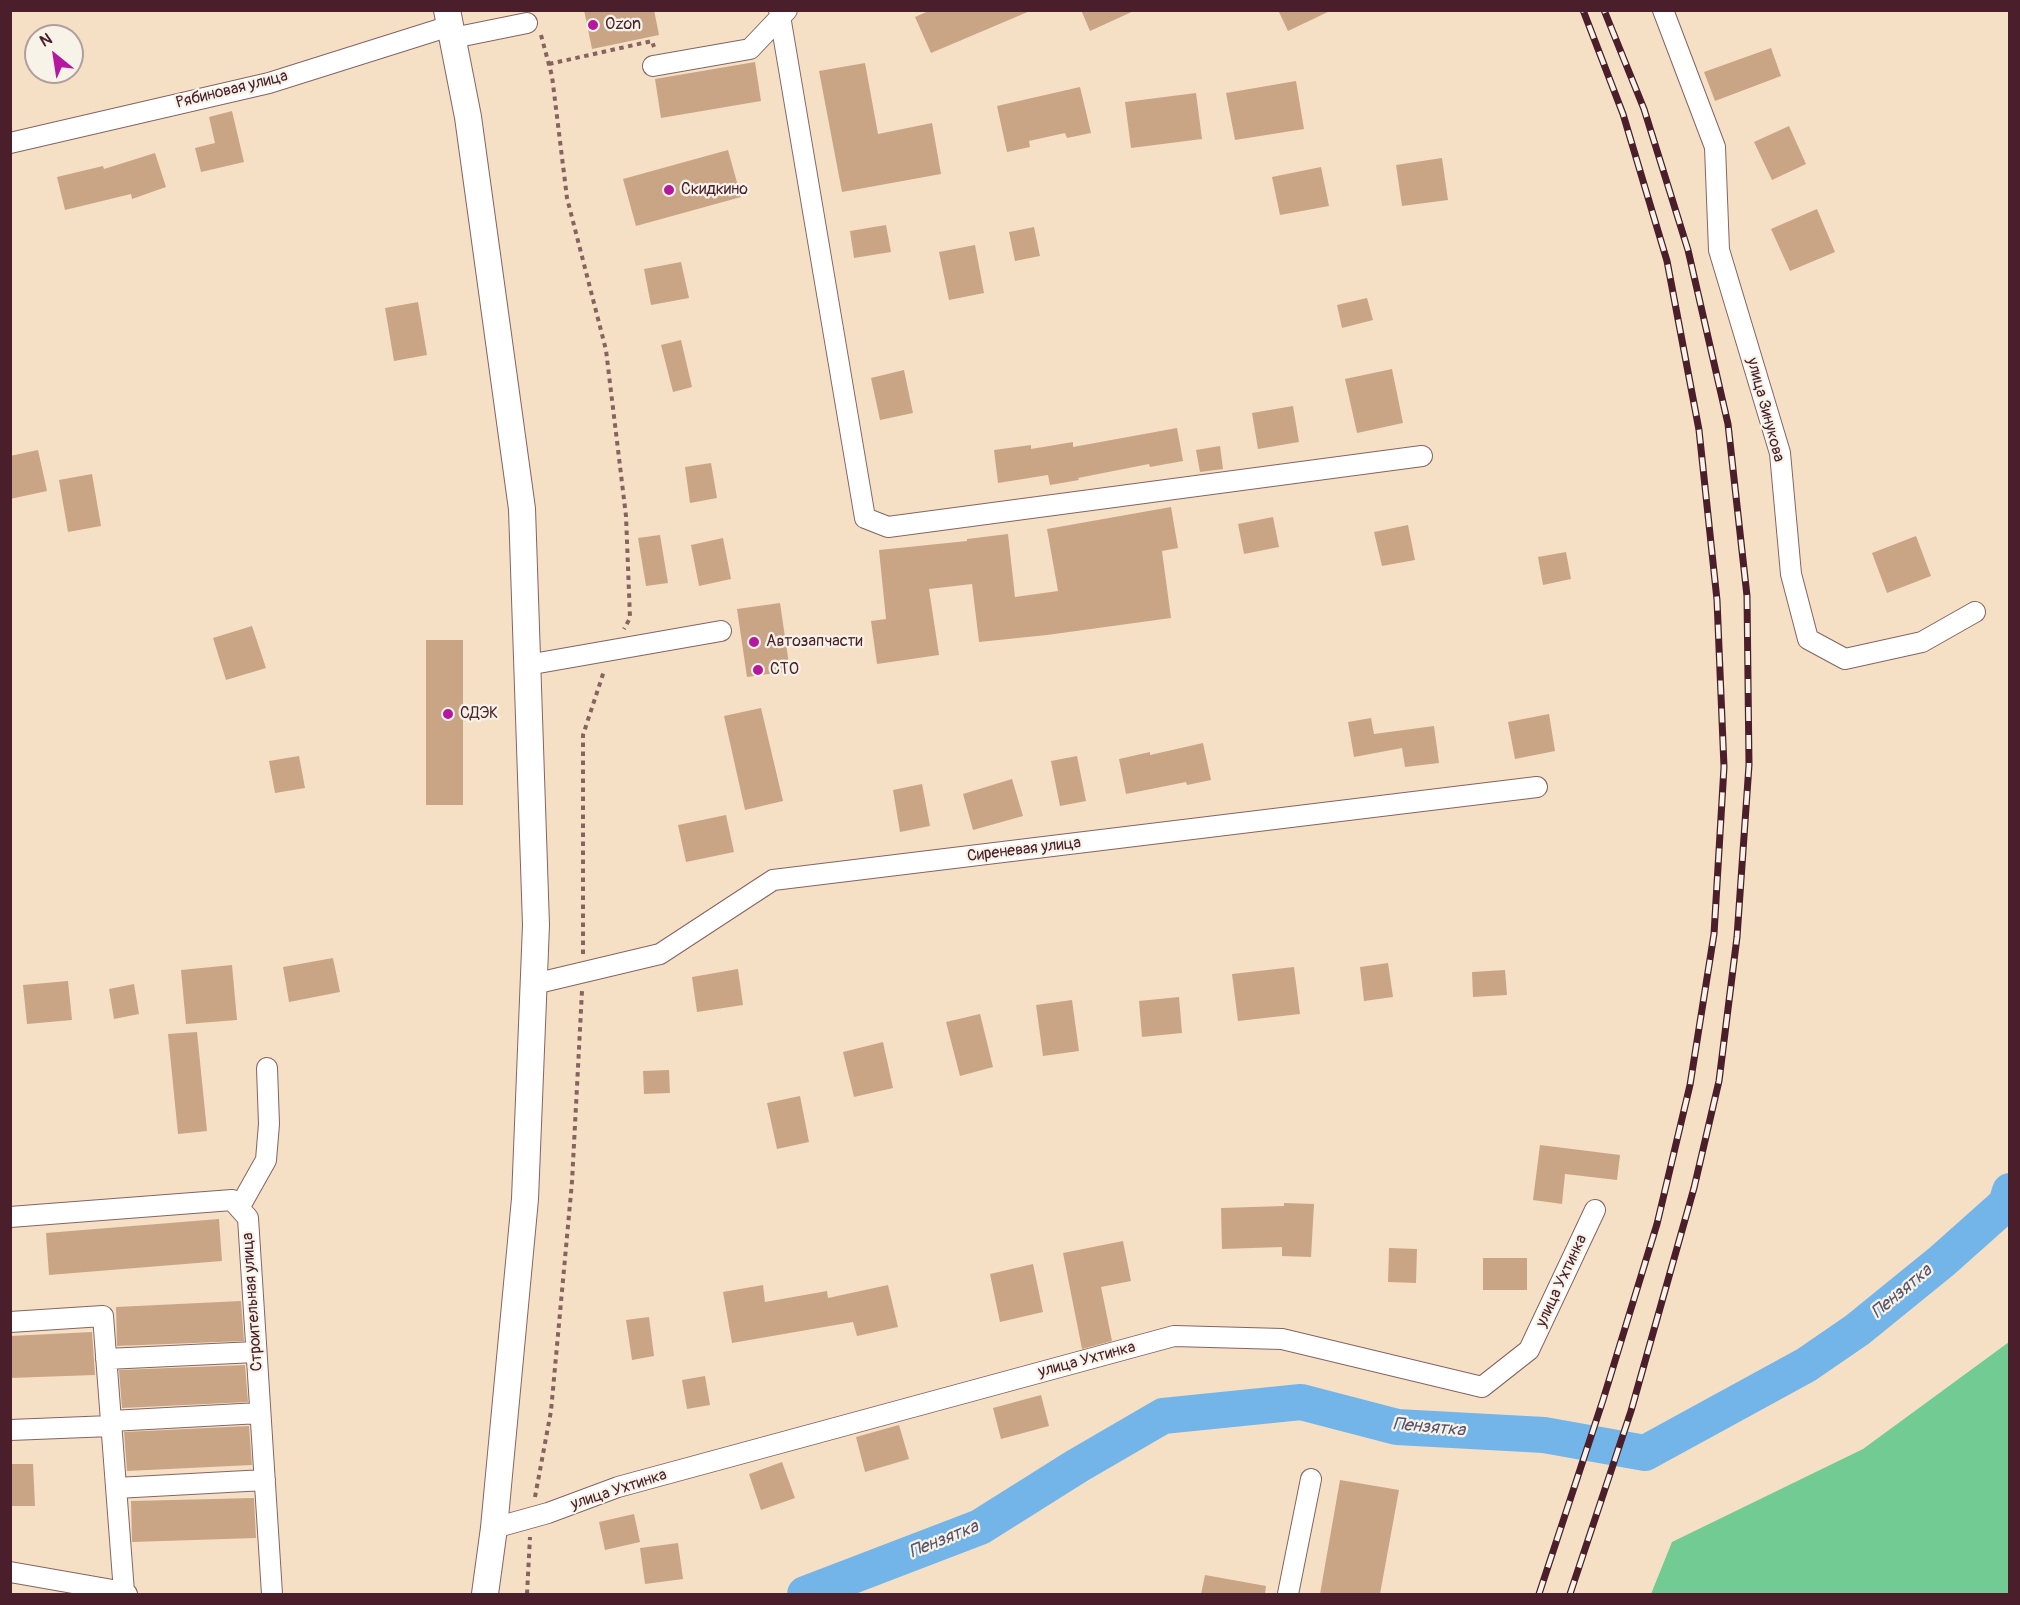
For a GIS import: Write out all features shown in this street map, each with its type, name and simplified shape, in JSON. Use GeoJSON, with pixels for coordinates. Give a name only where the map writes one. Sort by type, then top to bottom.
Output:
{"type":"FeatureCollection","features":[{"type":"Feature","properties":{"kind":"main road"},"geometry":{"type":"LineString","coordinates":[[450,25],[468,117],[522,509],[536,925],[525,1199],[494,1528],[485,1594]]}},
{"type":"Feature","properties":{"kind":"street","name":"улица Зинукова"},"geometry":{"type":"LineString","coordinates":[[1663,10],[1715,147],[1719,250],[1780,453],[1791,574],[1808,639],[1845,658],[1922,642],[1975,612]]}},
{"type":"Feature","properties":{"kind":"street"},"geometry":{"type":"LineString","coordinates":[[655,66],[750,49],[782,12]]}},
{"type":"Feature","properties":{"kind":"street"},"geometry":{"type":"LineString","coordinates":[[782,12],[865,518],[888,527],[1422,456]]}},
{"type":"Feature","properties":{"kind":"street","name":"Рябиновая улица"},"geometry":{"type":"LineString","coordinates":[[10,143],[269,83],[450,25],[534,27]]}},
{"type":"Feature","properties":{"kind":"street"},"geometry":{"type":"LineString","coordinates":[[527,665],[721,631]]}},
{"type":"Feature","properties":{"kind":"street","name":"Сиреневая улица"},"geometry":{"type":"LineString","coordinates":[[534,984],[660,954],[773,880],[1537,787]]}},
{"type":"Feature","properties":{"kind":"street"},"geometry":{"type":"LineString","coordinates":[[10,1217],[232,1200],[239,1208],[266,1160],[269,1124],[267,1068]]}},
{"type":"Feature","properties":{"kind":"street","name":"Строительная улица"},"geometry":{"type":"LineString","coordinates":[[239,1208],[248,1218],[272,1594]]}},
{"type":"Feature","properties":{"kind":"street","name":"улица Ухтинка"},"geometry":{"type":"LineString","coordinates":[[494,1528],[532,1518],[618,1487],[1174,1336],[1282,1339],[1482,1387],[1529,1350],[1595,1210]]}},
{"type":"Feature","properties":{"kind":"street"},"geometry":{"type":"LineString","coordinates":[[10,1322],[103,1316],[125,1593],[10,1572]]}},
{"type":"Feature","properties":{"kind":"street"},"geometry":{"type":"LineString","coordinates":[[106,1359],[256,1352]]}},
{"type":"Feature","properties":{"kind":"street"},"geometry":{"type":"LineString","coordinates":[[10,1430],[260,1413]]}},
{"type":"Feature","properties":{"kind":"street"},"geometry":{"type":"LineString","coordinates":[[1288,1594],[1311,1479]]}},
{"type":"Feature","properties":{"kind":"street"},"geometry":{"type":"LineString","coordinates":[[116,1488],[265,1480]]}},
{"type":"Feature","properties":{"kind":"path"},"geometry":{"type":"LineString","coordinates":[[527,1594],[532,1518],[551,1411],[572,1182],[583,972],[583,735],[612,650],[630,618],[626,516],[606,350],[567,198],[549,64],[534,27]]}},
{"type":"Feature","properties":{"kind":"path"},"geometry":{"type":"LineString","coordinates":[[549,64],[652,41],[655,66]]}},
{"type":"Feature","properties":{"kind":"green space"},"geometry":{"type":"Polygon","coordinates":[[[2009,1342],[2009,1594],[1651,1594],[1672,1542],[1863,1449],[2009,1342]]]}},
{"type":"Feature","properties":{"kind":"building"},"geometry":{"type":"Polygon","coordinates":[[[584,10],[654,10],[659,35],[592,49],[584,10]]]}},
{"type":"Feature","properties":{"kind":"building"},"geometry":{"type":"Polygon","coordinates":[[[931,10],[1030,11],[931,53],[915,17],[931,10]]]}},
{"type":"Feature","properties":{"kind":"building"},"geometry":{"type":"Polygon","coordinates":[[[1081,10],[1136,10],[1090,31],[1081,10]]]}},
{"type":"Feature","properties":{"kind":"building"},"geometry":{"type":"Polygon","coordinates":[[[1278,10],[1332,10],[1288,31],[1278,10]]]}},
{"type":"Feature","properties":{"kind":"building"},"geometry":{"type":"Polygon","coordinates":[[[1771,48],[1781,76],[1715,101],[1704,72],[1771,48]]]}},
{"type":"Feature","properties":{"kind":"building"},"geometry":{"type":"Polygon","coordinates":[[[755,62],[761,101],[661,118],[655,79],[755,62]]]}},
{"type":"Feature","properties":{"kind":"building"},"geometry":{"type":"Polygon","coordinates":[[[865,63],[878,134],[932,123],[941,174],[842,192],[819,71],[865,63]]]}},
{"type":"Feature","properties":{"kind":"building"},"geometry":{"type":"Polygon","coordinates":[[[1296,81],[1304,129],[1235,140],[1226,93],[1296,81]]]}},
{"type":"Feature","properties":{"kind":"building"},"geometry":{"type":"Polygon","coordinates":[[[1080,87],[1091,133],[1067,138],[1065,133],[1029,141],[1030,147],[1007,152],[997,106],[1080,87]]]}},
{"type":"Feature","properties":{"kind":"building"},"geometry":{"type":"Polygon","coordinates":[[[1196,93],[1202,139],[1131,148],[1125,102],[1196,93]]]}},
{"type":"Feature","properties":{"kind":"building"},"geometry":{"type":"Polygon","coordinates":[[[232,111],[244,162],[201,172],[195,148],[215,143],[209,117],[232,111]]]}},
{"type":"Feature","properties":{"kind":"building"},"geometry":{"type":"Polygon","coordinates":[[[1789,126],[1806,164],[1772,180],[1754,142],[1789,126]]]}},
{"type":"Feature","properties":{"kind":"building"},"geometry":{"type":"Polygon","coordinates":[[[728,150],[741,197],[636,226],[623,179],[728,150]]]}},
{"type":"Feature","properties":{"kind":"building"},"geometry":{"type":"Polygon","coordinates":[[[155,153],[166,187],[132,199],[131,194],[65,210],[57,177],[103,166],[104,169],[155,153]]]}},
{"type":"Feature","properties":{"kind":"building"},"geometry":{"type":"Polygon","coordinates":[[[1442,158],[1448,200],[1402,206],[1396,165],[1442,158]]]}},
{"type":"Feature","properties":{"kind":"building"},"geometry":{"type":"Polygon","coordinates":[[[1321,167],[1329,206],[1280,215],[1272,177],[1321,167]]]}},
{"type":"Feature","properties":{"kind":"building"},"geometry":{"type":"Polygon","coordinates":[[[1817,209],[1835,252],[1790,271],[1771,229],[1817,209]]]}},
{"type":"Feature","properties":{"kind":"building"},"geometry":{"type":"Polygon","coordinates":[[[886,225],[891,252],[854,258],[850,231],[886,225]]]}},
{"type":"Feature","properties":{"kind":"building"},"geometry":{"type":"Polygon","coordinates":[[[1034,227],[1040,256],[1015,261],[1009,232],[1034,227]]]}},
{"type":"Feature","properties":{"kind":"building"},"geometry":{"type":"Polygon","coordinates":[[[975,245],[984,293],[949,300],[939,252],[975,245]]]}},
{"type":"Feature","properties":{"kind":"building"},"geometry":{"type":"Polygon","coordinates":[[[681,262],[689,298],[651,305],[644,269],[681,262]]]}},
{"type":"Feature","properties":{"kind":"building"},"geometry":{"type":"Polygon","coordinates":[[[1367,298],[1373,320],[1342,328],[1337,305],[1367,298]]]}},
{"type":"Feature","properties":{"kind":"building"},"geometry":{"type":"Polygon","coordinates":[[[418,302],[427,355],[394,361],[385,308],[418,302]]]}},
{"type":"Feature","properties":{"kind":"building"},"geometry":{"type":"Polygon","coordinates":[[[681,340],[692,387],[673,392],[661,345],[681,340]]]}},
{"type":"Feature","properties":{"kind":"building"},"geometry":{"type":"Polygon","coordinates":[[[1392,369],[1403,423],[1357,433],[1345,379],[1392,369]]]}},
{"type":"Feature","properties":{"kind":"building"},"geometry":{"type":"Polygon","coordinates":[[[904,370],[913,413],[880,420],[871,378],[904,370]]]}},
{"type":"Feature","properties":{"kind":"building"},"geometry":{"type":"Polygon","coordinates":[[[1293,406],[1299,442],[1258,449],[1252,413],[1293,406]]]}},
{"type":"Feature","properties":{"kind":"building"},"geometry":{"type":"Polygon","coordinates":[[[1177,428],[1183,461],[1150,467],[1149,464],[1050,485],[1048,475],[998,483],[994,450],[1031,445],[1031,449],[1073,442],[1073,447],[1177,428]]]}},
{"type":"Feature","properties":{"kind":"building"},"geometry":{"type":"Polygon","coordinates":[[[1220,446],[1223,469],[1200,472],[1196,450],[1220,446]]]}},
{"type":"Feature","properties":{"kind":"building"},"geometry":{"type":"Polygon","coordinates":[[[38,450],[47,491],[10,499],[10,456],[38,450]]]}},
{"type":"Feature","properties":{"kind":"building"},"geometry":{"type":"Polygon","coordinates":[[[711,463],[717,498],[690,503],[685,467],[711,463]]]}},
{"type":"Feature","properties":{"kind":"building"},"geometry":{"type":"Polygon","coordinates":[[[92,474],[101,526],[68,532],[59,480],[92,474]]]}},
{"type":"Feature","properties":{"kind":"building"},"geometry":{"type":"Polygon","coordinates":[[[1171,507],[1178,548],[1162,551],[1171,618],[979,642],[972,584],[929,589],[939,655],[877,664],[871,621],[886,619],[879,550],[967,541],[967,539],[1008,534],[1015,597],[1058,591],[1047,529],[1171,507]]]}},
{"type":"Feature","properties":{"kind":"building"},"geometry":{"type":"Polygon","coordinates":[[[1273,517],[1279,547],[1244,554],[1238,524],[1273,517]]]}},
{"type":"Feature","properties":{"kind":"building"},"geometry":{"type":"Polygon","coordinates":[[[1408,525],[1415,560],[1382,566],[1374,532],[1408,525]]]}},
{"type":"Feature","properties":{"kind":"building"},"geometry":{"type":"Polygon","coordinates":[[[660,535],[668,583],[646,586],[638,538],[660,535]]]}},
{"type":"Feature","properties":{"kind":"building"},"geometry":{"type":"Polygon","coordinates":[[[1916,536],[1931,576],[1887,593],[1872,553],[1916,536]]]}},
{"type":"Feature","properties":{"kind":"building"},"geometry":{"type":"Polygon","coordinates":[[[723,538],[731,579],[699,586],[691,545],[723,538]]]}},
{"type":"Feature","properties":{"kind":"building"},"geometry":{"type":"Polygon","coordinates":[[[1566,552],[1571,579],[1543,585],[1538,557],[1566,552]]]}},
{"type":"Feature","properties":{"kind":"building"},"geometry":{"type":"Polygon","coordinates":[[[780,603],[790,671],[747,677],[737,609],[780,603]]]}},
{"type":"Feature","properties":{"kind":"building"},"geometry":{"type":"Polygon","coordinates":[[[252,626],[266,668],[226,680],[213,638],[252,626]]]}},
{"type":"Feature","properties":{"kind":"building"},"geometry":{"type":"Polygon","coordinates":[[[426,640],[463,640],[463,805],[426,805],[426,640]]]}},
{"type":"Feature","properties":{"kind":"building"},"geometry":{"type":"Polygon","coordinates":[[[761,708],[783,801],[745,810],[724,716],[761,708]]]}},
{"type":"Feature","properties":{"kind":"building"},"geometry":{"type":"Polygon","coordinates":[[[1549,714],[1555,751],[1515,759],[1508,722],[1549,714]]]}},
{"type":"Feature","properties":{"kind":"building"},"geometry":{"type":"Polygon","coordinates":[[[1371,718],[1374,734],[1434,726],[1439,763],[1405,767],[1402,748],[1354,757],[1348,722],[1371,718]]]}},
{"type":"Feature","properties":{"kind":"building"},"geometry":{"type":"Polygon","coordinates":[[[1203,743],[1211,780],[1187,785],[1186,782],[1126,794],[1119,759],[1150,752],[1150,755],[1203,743]]]}},
{"type":"Feature","properties":{"kind":"building"},"geometry":{"type":"Polygon","coordinates":[[[299,756],[305,788],[275,793],[269,761],[299,756]]]}},
{"type":"Feature","properties":{"kind":"building"},"geometry":{"type":"Polygon","coordinates":[[[1077,756],[1086,801],[1060,806],[1051,761],[1077,756]]]}},
{"type":"Feature","properties":{"kind":"building"},"geometry":{"type":"Polygon","coordinates":[[[1012,779],[1023,816],[973,830],[963,794],[1012,779]]]}},
{"type":"Feature","properties":{"kind":"building"},"geometry":{"type":"Polygon","coordinates":[[[922,784],[930,826],[900,832],[893,790],[922,784]]]}},
{"type":"Feature","properties":{"kind":"building"},"geometry":{"type":"Polygon","coordinates":[[[726,815],[734,852],[686,862],[678,825],[726,815]]]}},
{"type":"Feature","properties":{"kind":"building"},"geometry":{"type":"Polygon","coordinates":[[[333,958],[340,992],[289,1002],[283,967],[333,958]]]}},
{"type":"Feature","properties":{"kind":"building"},"geometry":{"type":"Polygon","coordinates":[[[1388,963],[1393,997],[1364,1001],[1360,967],[1388,963]]]}},
{"type":"Feature","properties":{"kind":"building"},"geometry":{"type":"Polygon","coordinates":[[[232,965],[237,1020],[186,1024],[181,970],[232,965]]]}},
{"type":"Feature","properties":{"kind":"building"},"geometry":{"type":"Polygon","coordinates":[[[1294,967],[1300,1014],[1238,1021],[1232,974],[1294,967]]]}},
{"type":"Feature","properties":{"kind":"building"},"geometry":{"type":"Polygon","coordinates":[[[738,969],[743,1005],[697,1012],[692,977],[738,969]]]}},
{"type":"Feature","properties":{"kind":"building"},"geometry":{"type":"Polygon","coordinates":[[[1505,970],[1507,995],[1473,997],[1472,972],[1505,970]]]}},
{"type":"Feature","properties":{"kind":"building"},"geometry":{"type":"Polygon","coordinates":[[[68,981],[72,1020],[27,1024],[23,985],[68,981]]]}},
{"type":"Feature","properties":{"kind":"building"},"geometry":{"type":"Polygon","coordinates":[[[134,984],[139,1014],[114,1019],[109,989],[134,984]]]}},
{"type":"Feature","properties":{"kind":"building"},"geometry":{"type":"Polygon","coordinates":[[[1179,997],[1182,1033],[1142,1037],[1139,1001],[1179,997]]]}},
{"type":"Feature","properties":{"kind":"building"},"geometry":{"type":"Polygon","coordinates":[[[1072,1000],[1079,1051],[1043,1056],[1036,1005],[1072,1000]]]}},
{"type":"Feature","properties":{"kind":"building"},"geometry":{"type":"Polygon","coordinates":[[[980,1014],[993,1067],[960,1076],[946,1022],[980,1014]]]}},
{"type":"Feature","properties":{"kind":"building"},"geometry":{"type":"Polygon","coordinates":[[[197,1032],[207,1131],[178,1134],[168,1034],[197,1032]]]}},
{"type":"Feature","properties":{"kind":"building"},"geometry":{"type":"Polygon","coordinates":[[[883,1042],[893,1088],[854,1097],[843,1052],[883,1042]]]}},
{"type":"Feature","properties":{"kind":"building"},"geometry":{"type":"Polygon","coordinates":[[[669,1070],[670,1093],[644,1094],[643,1071],[669,1070]]]}},
{"type":"Feature","properties":{"kind":"building"},"geometry":{"type":"Polygon","coordinates":[[[800,1096],[809,1142],[777,1149],[767,1103],[800,1096]]]}},
{"type":"Feature","properties":{"kind":"building"},"geometry":{"type":"Polygon","coordinates":[[[1540,1145],[1620,1155],[1617,1180],[1565,1174],[1562,1204],[1533,1200],[1540,1145]]]}},
{"type":"Feature","properties":{"kind":"building"},"geometry":{"type":"Polygon","coordinates":[[[1284,1203],[1314,1204],[1311,1257],[1282,1256],[1282,1247],[1222,1249],[1221,1208],[1284,1206],[1284,1203]]]}},
{"type":"Feature","properties":{"kind":"building"},"geometry":{"type":"Polygon","coordinates":[[[219,1219],[222,1261],[49,1275],[46,1233],[219,1219]]]}},
{"type":"Feature","properties":{"kind":"building"},"geometry":{"type":"Polygon","coordinates":[[[1123,1241],[1131,1281],[1101,1287],[1112,1341],[1082,1349],[1063,1253],[1123,1241]]]}},
{"type":"Feature","properties":{"kind":"building"},"geometry":{"type":"Polygon","coordinates":[[[1389,1248],[1417,1249],[1416,1283],[1388,1282],[1389,1248]]]}},
{"type":"Feature","properties":{"kind":"building"},"geometry":{"type":"Polygon","coordinates":[[[1483,1258],[1527,1258],[1527,1290],[1483,1290],[1483,1258]]]}},
{"type":"Feature","properties":{"kind":"building"},"geometry":{"type":"Polygon","coordinates":[[[1033,1264],[1043,1312],[1000,1322],[990,1274],[1033,1264]]]}},
{"type":"Feature","properties":{"kind":"building"},"geometry":{"type":"Polygon","coordinates":[[[763,1285],[765,1302],[827,1291],[828,1298],[888,1285],[898,1327],[857,1336],[853,1322],[732,1343],[723,1292],[763,1285]]]}},
{"type":"Feature","properties":{"kind":"building"},"geometry":{"type":"Polygon","coordinates":[[[241,1301],[244,1341],[117,1346],[116,1307],[241,1301]]]}},
{"type":"Feature","properties":{"kind":"building"},"geometry":{"type":"Polygon","coordinates":[[[649,1317],[654,1356],[632,1360],[626,1320],[649,1317]]]}},
{"type":"Feature","properties":{"kind":"building"},"geometry":{"type":"Polygon","coordinates":[[[92,1332],[95,1375],[10,1378],[10,1336],[92,1332]]]}},
{"type":"Feature","properties":{"kind":"building"},"geometry":{"type":"Polygon","coordinates":[[[245,1365],[248,1402],[122,1408],[119,1370],[245,1365]]]}},
{"type":"Feature","properties":{"kind":"building"},"geometry":{"type":"Polygon","coordinates":[[[705,1376],[710,1405],[687,1409],[682,1380],[705,1376]]]}},
{"type":"Feature","properties":{"kind":"building"},"geometry":{"type":"Polygon","coordinates":[[[1041,1395],[1049,1426],[1001,1439],[993,1408],[1041,1395]]]}},
{"type":"Feature","properties":{"kind":"building"},"geometry":{"type":"Polygon","coordinates":[[[899,1425],[909,1459],[865,1472],[856,1437],[899,1425]]]}},
{"type":"Feature","properties":{"kind":"building"},"geometry":{"type":"Polygon","coordinates":[[[249,1426],[252,1465],[127,1471],[124,1432],[249,1426]]]}},
{"type":"Feature","properties":{"kind":"building"},"geometry":{"type":"Polygon","coordinates":[[[782,1462],[795,1498],[761,1510],[749,1474],[782,1462]]]}},
{"type":"Feature","properties":{"kind":"building"},"geometry":{"type":"Polygon","coordinates":[[[10,1464],[33,1464],[35,1506],[10,1506],[10,1464]]]}},
{"type":"Feature","properties":{"kind":"building"},"geometry":{"type":"Polygon","coordinates":[[[1340,1480],[1399,1490],[1380,1594],[1320,1594],[1340,1480]]]}},
{"type":"Feature","properties":{"kind":"building"},"geometry":{"type":"Polygon","coordinates":[[[254,1498],[256,1538],[132,1542],[131,1501],[254,1498]]]}},
{"type":"Feature","properties":{"kind":"building"},"geometry":{"type":"Polygon","coordinates":[[[634,1514],[640,1542],[605,1550],[599,1522],[634,1514]]]}},
{"type":"Feature","properties":{"kind":"building"},"geometry":{"type":"Polygon","coordinates":[[[678,1543],[683,1579],[645,1584],[640,1548],[678,1543]]]}},
{"type":"Feature","properties":{"kind":"building"},"geometry":{"type":"Polygon","coordinates":[[[1205,1575],[1266,1586],[1265,1594],[1201,1594],[1205,1575]]]}},
{"type":"Feature","properties":{"kind":"waterway","name":"Пензятка"},"geometry":{"type":"LineString","coordinates":[[805,1594],[980,1527],[1077,1466],[1163,1416],[1301,1402],[1397,1427],[1544,1435],[1645,1453],[1806,1365],[1857,1330],[1942,1261],[2006,1204],[2010,1191]]}},
{"type":"Feature","properties":{"kind":"railway"},"geometry":{"type":"LineString","coordinates":[[1539,1594],[1603,1400],[1657,1224],[1690,1085],[1714,934],[1724,767],[1717,600],[1699,430],[1667,261],[1623,114],[1583,10]]}},
{"type":"Feature","properties":{"kind":"railway"},"geometry":{"type":"LineString","coordinates":[[1570,1594],[1631,1411],[1694,1188],[1719,1081],[1737,937],[1749,765],[1747,596],[1728,424],[1688,250],[1644,109],[1604,10]]}},
{"type":"Feature","properties":{"kind":"place","name":"Ozon"},"geometry":{"type":"Point","coordinates":[593,25]}},
{"type":"Feature","properties":{"kind":"place","name":"Скидкино"},"geometry":{"type":"Point","coordinates":[669,190]}},
{"type":"Feature","properties":{"kind":"place","name":"Автозапчасти"},"geometry":{"type":"Point","coordinates":[754,642]}},
{"type":"Feature","properties":{"kind":"place","name":"СТО"},"geometry":{"type":"Point","coordinates":[758,670]}},
{"type":"Feature","properties":{"kind":"place","name":"СДЭК"},"geometry":{"type":"Point","coordinates":[448,714]}}]}
